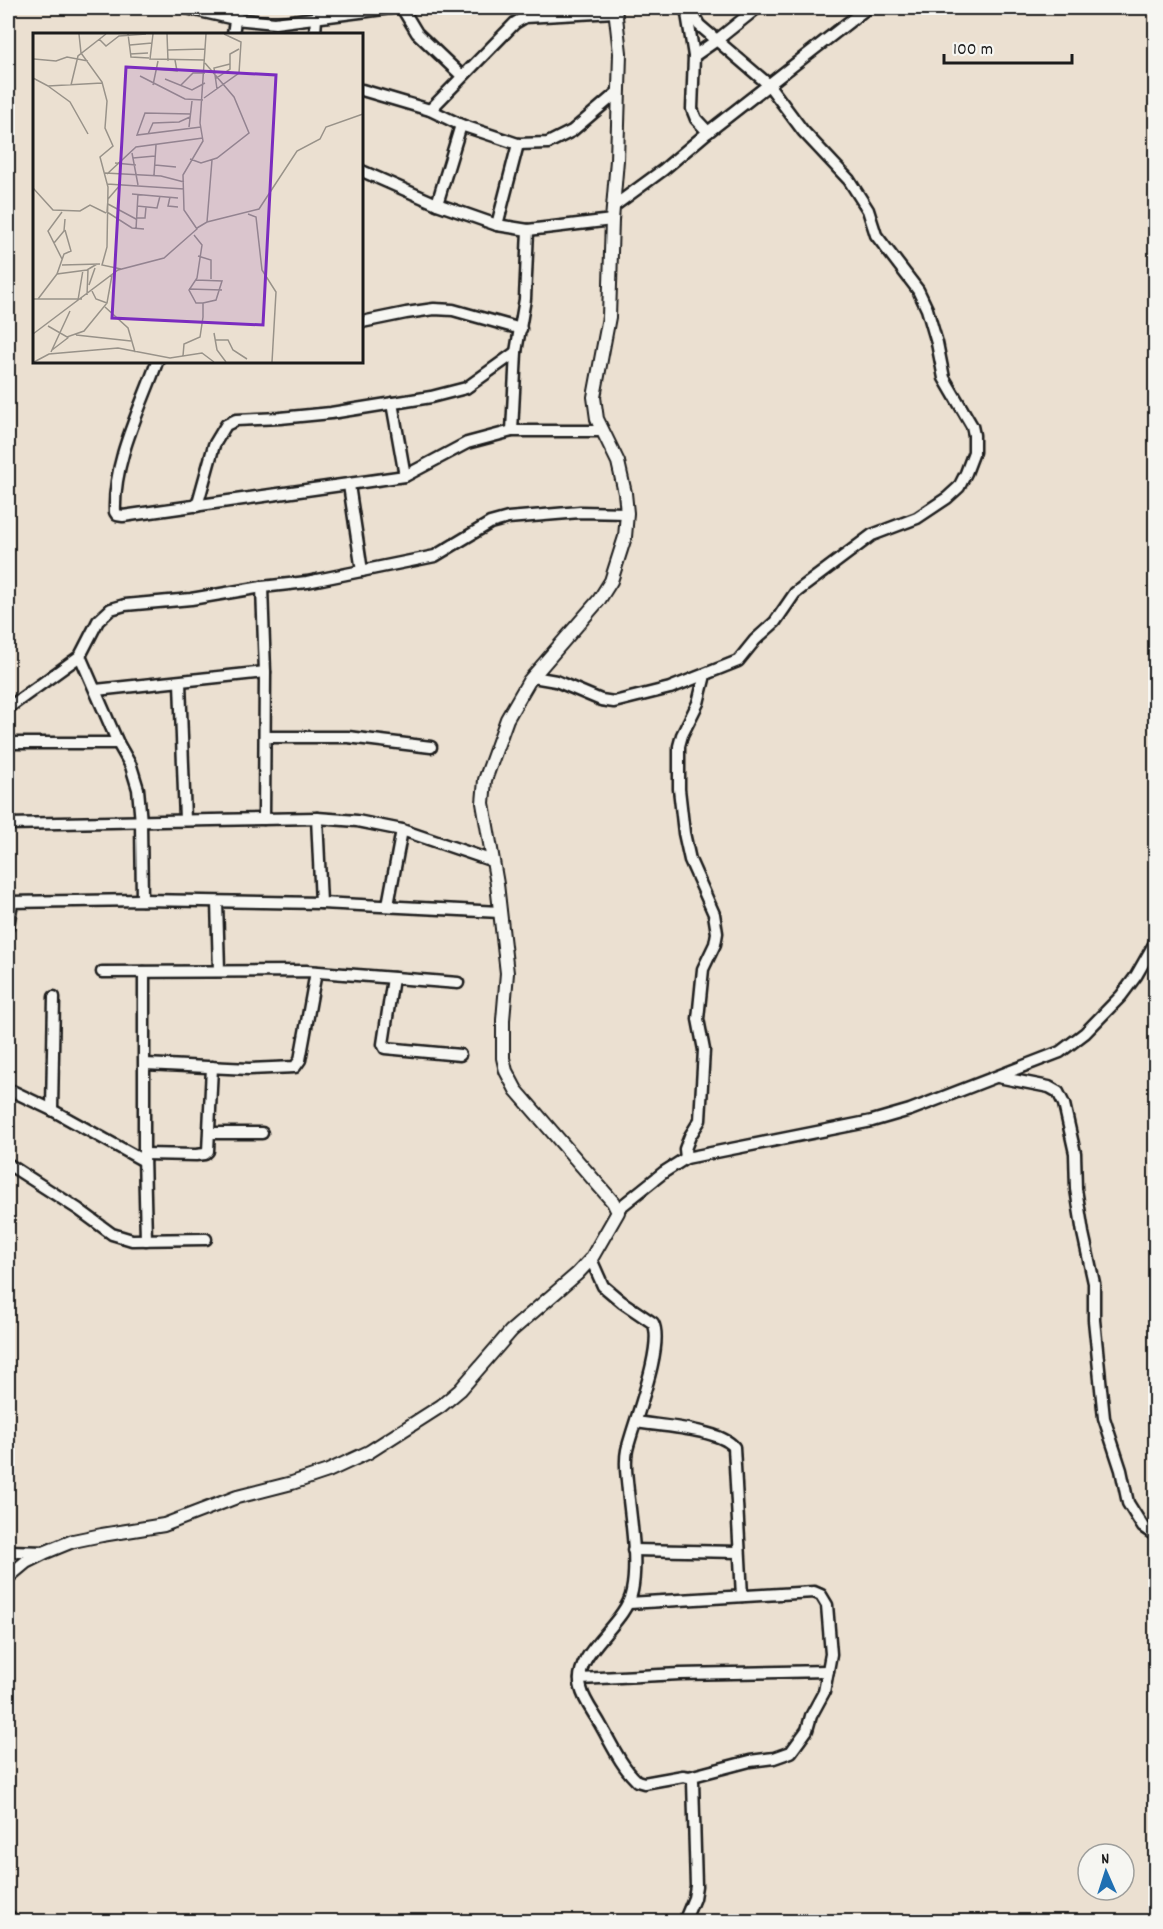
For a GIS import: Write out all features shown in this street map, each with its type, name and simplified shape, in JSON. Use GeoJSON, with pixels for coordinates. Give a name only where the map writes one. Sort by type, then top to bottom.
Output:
{"type":"FeatureCollection","features":[{"type":"Feature","properties":{"kind":"street"},"geometry":{"type":"LineString","coordinates":[[186,8],[236,13],[275,23],[391,8]]}},
{"type":"Feature","properties":{"kind":"street"},"geometry":{"type":"LineString","coordinates":[[402,8],[417,33],[462,76]]}},
{"type":"Feature","properties":{"kind":"street"},"geometry":{"type":"LineString","coordinates":[[533,677],[556,681],[601,700],[614,702],[670,688],[738,661],[755,640],[775,622],[795,593],[872,535],[917,519],[947,498],[959,487],[974,453],[972,426],[944,378],[927,309],[918,290],[876,235],[868,210],[849,180],[803,131],[768,84],[699,25],[688,8]]}},
{"type":"Feature","properties":{"kind":"street"},"geometry":{"type":"LineString","coordinates":[[688,8],[694,56],[692,110],[708,132]]}},
{"type":"Feature","properties":{"kind":"street"},"geometry":{"type":"LineString","coordinates":[[694,56],[757,8]]}},
{"type":"Feature","properties":{"kind":"street"},"geometry":{"type":"LineString","coordinates":[[614,206],[663,170],[768,84],[867,8]]}},
{"type":"Feature","properties":{"kind":"street"},"geometry":{"type":"LineString","coordinates":[[430,110],[525,12],[615,10],[620,53],[609,317],[594,397],[597,419],[618,462],[625,493],[627,513],[625,537],[610,581],[599,600],[533,677],[507,718],[485,780],[483,803],[507,973],[503,1020],[503,1058],[506,1071],[516,1090],[618,1209]]}},
{"type":"Feature","properties":{"kind":"street"},"geometry":{"type":"LineString","coordinates":[[233,33],[236,13]]}},
{"type":"Feature","properties":{"kind":"street"},"geometry":{"type":"LineString","coordinates":[[315,33],[316,18]]}},
{"type":"Feature","properties":{"kind":"street"},"geometry":{"type":"LineString","coordinates":[[363,90],[430,110],[461,125],[518,144],[548,143],[572,131],[619,91]]}},
{"type":"Feature","properties":{"kind":"street"},"geometry":{"type":"LineString","coordinates":[[436,204],[461,125]]}},
{"type":"Feature","properties":{"kind":"street"},"geometry":{"type":"LineString","coordinates":[[497,225],[518,144]]}},
{"type":"Feature","properties":{"kind":"street"},"geometry":{"type":"LineString","coordinates":[[363,171],[436,204],[497,225],[528,230],[612,220]]}},
{"type":"Feature","properties":{"kind":"street"},"geometry":{"type":"LineString","coordinates":[[512,431],[516,352],[525,299],[528,230]]}},
{"type":"Feature","properties":{"kind":"street"},"geometry":{"type":"LineString","coordinates":[[363,322],[434,309],[453,310],[521,329]]}},
{"type":"Feature","properties":{"kind":"street"},"geometry":{"type":"LineString","coordinates":[[196,506],[214,445],[226,425],[236,420],[290,417],[431,397],[466,388],[516,352]]}},
{"type":"Feature","properties":{"kind":"street"},"geometry":{"type":"LineString","coordinates":[[157,363],[114,490],[115,512],[123,516],[405,476],[467,443],[512,431],[602,431]]}},
{"type":"Feature","properties":{"kind":"street"},"geometry":{"type":"LineString","coordinates":[[392,403],[405,476]]}},
{"type":"Feature","properties":{"kind":"street"},"geometry":{"type":"LineString","coordinates":[[349,485],[362,571]]}},
{"type":"Feature","properties":{"kind":"street"},"geometry":{"type":"LineString","coordinates":[[8,708],[80,656],[98,621],[111,609],[125,605],[192,599],[307,582],[435,556],[490,523],[508,518],[580,512],[627,513]]}},
{"type":"Feature","properties":{"kind":"street"},"geometry":{"type":"LineString","coordinates":[[262,587],[266,672],[264,819]]}},
{"type":"Feature","properties":{"kind":"street"},"geometry":{"type":"LineString","coordinates":[[80,656],[118,743],[131,766],[138,789],[141,822],[142,900]]}},
{"type":"Feature","properties":{"kind":"street"},"geometry":{"type":"LineString","coordinates":[[96,690],[266,672]]}},
{"type":"Feature","properties":{"kind":"street"},"geometry":{"type":"LineString","coordinates":[[686,1158],[685,1149],[700,1120],[704,1050],[698,1019],[703,969],[715,944],[717,933],[714,914],[690,860],[684,833],[679,789],[679,746],[698,703],[705,675]]}},
{"type":"Feature","properties":{"kind":"street"},"geometry":{"type":"LineString","coordinates":[[180,682],[185,820]]}},
{"type":"Feature","properties":{"kind":"street"},"geometry":{"type":"LineString","coordinates":[[266,737],[348,737],[431,747]]}},
{"type":"Feature","properties":{"kind":"street"},"geometry":{"type":"LineString","coordinates":[[8,743],[118,743]]}},
{"type":"Feature","properties":{"kind":"street"},"geometry":{"type":"LineString","coordinates":[[8,824],[317,818],[402,830],[493,861]]}},
{"type":"Feature","properties":{"kind":"street"},"geometry":{"type":"LineString","coordinates":[[317,818],[321,903]]}},
{"type":"Feature","properties":{"kind":"street"},"geometry":{"type":"LineString","coordinates":[[388,905],[402,830]]}},
{"type":"Feature","properties":{"kind":"street"},"geometry":{"type":"LineString","coordinates":[[8,927],[10,902],[142,900],[321,903],[500,912]]}},
{"type":"Feature","properties":{"kind":"street"},"geometry":{"type":"LineString","coordinates":[[218,902],[219,970]]}},
{"type":"Feature","properties":{"kind":"street"},"geometry":{"type":"LineString","coordinates":[[8,1577],[26,1562],[73,1541],[164,1525],[237,1497],[328,1471],[369,1452],[441,1406],[460,1390],[511,1331],[537,1306],[578,1274],[591,1259],[618,1209],[645,1185],[686,1158],[872,1121],[910,1110],[1060,1052],[1085,1034],[1121,996],[1136,976],[1155,941]]}},
{"type":"Feature","properties":{"kind":"street"},"geometry":{"type":"LineString","coordinates":[[102,972],[219,970],[316,972],[458,984]]}},
{"type":"Feature","properties":{"kind":"street"},"geometry":{"type":"LineString","coordinates":[[144,972],[146,1240]]}},
{"type":"Feature","properties":{"kind":"street"},"geometry":{"type":"LineString","coordinates":[[145,1064],[249,1069],[295,1067],[300,1060],[316,972]]}},
{"type":"Feature","properties":{"kind":"street"},"geometry":{"type":"LineString","coordinates":[[393,978],[383,1044],[385,1048],[460,1055]]}},
{"type":"Feature","properties":{"kind":"street"},"geometry":{"type":"LineString","coordinates":[[52,1110],[54,997]]}},
{"type":"Feature","properties":{"kind":"street"},"geometry":{"type":"LineString","coordinates":[[8,1089],[144,1158],[205,1154],[208,1151],[210,1133],[212,1067]]}},
{"type":"Feature","properties":{"kind":"street"},"geometry":{"type":"LineString","coordinates":[[998,1077],[1049,1087],[1061,1097],[1075,1153],[1078,1201],[1094,1283],[1094,1320],[1104,1418],[1121,1470],[1128,1503],[1143,1527],[1155,1536]]}},
{"type":"Feature","properties":{"kind":"street"},"geometry":{"type":"LineString","coordinates":[[210,1133],[262,1133]]}},
{"type":"Feature","properties":{"kind":"street"},"geometry":{"type":"LineString","coordinates":[[8,1164],[112,1234],[132,1240],[206,1239]]}},
{"type":"Feature","properties":{"kind":"street"},"geometry":{"type":"LineString","coordinates":[[591,1259],[603,1286],[622,1302],[649,1319],[656,1328],[657,1338],[626,1462],[633,1550],[633,1590],[629,1603],[588,1656],[580,1672],[580,1688],[625,1767],[637,1782],[689,1777],[791,1752],[807,1730],[811,1716],[825,1692],[831,1654],[830,1626],[827,1605],[821,1595],[814,1592],[629,1603]]}},
{"type":"Feature","properties":{"kind":"street"},"geometry":{"type":"LineString","coordinates":[[636,1422],[715,1436],[729,1441],[734,1447],[742,1596]]}},
{"type":"Feature","properties":{"kind":"street"},"geometry":{"type":"LineString","coordinates":[[633,1550],[739,1552]]}},
{"type":"Feature","properties":{"kind":"street"},"geometry":{"type":"LineString","coordinates":[[8,1551],[46,1552]]}},
{"type":"Feature","properties":{"kind":"street"},"geometry":{"type":"LineString","coordinates":[[579,1679],[828,1671]]}},
{"type":"Feature","properties":{"kind":"street"},"geometry":{"type":"LineString","coordinates":[[684,1922],[694,1899],[696,1886],[694,1792],[693,1781],[689,1777]]}},
{"type":"Feature","properties":{"kind":"street"},"geometry":{"type":"LineString","coordinates":[[8,1915],[15,1922]]}}]}
